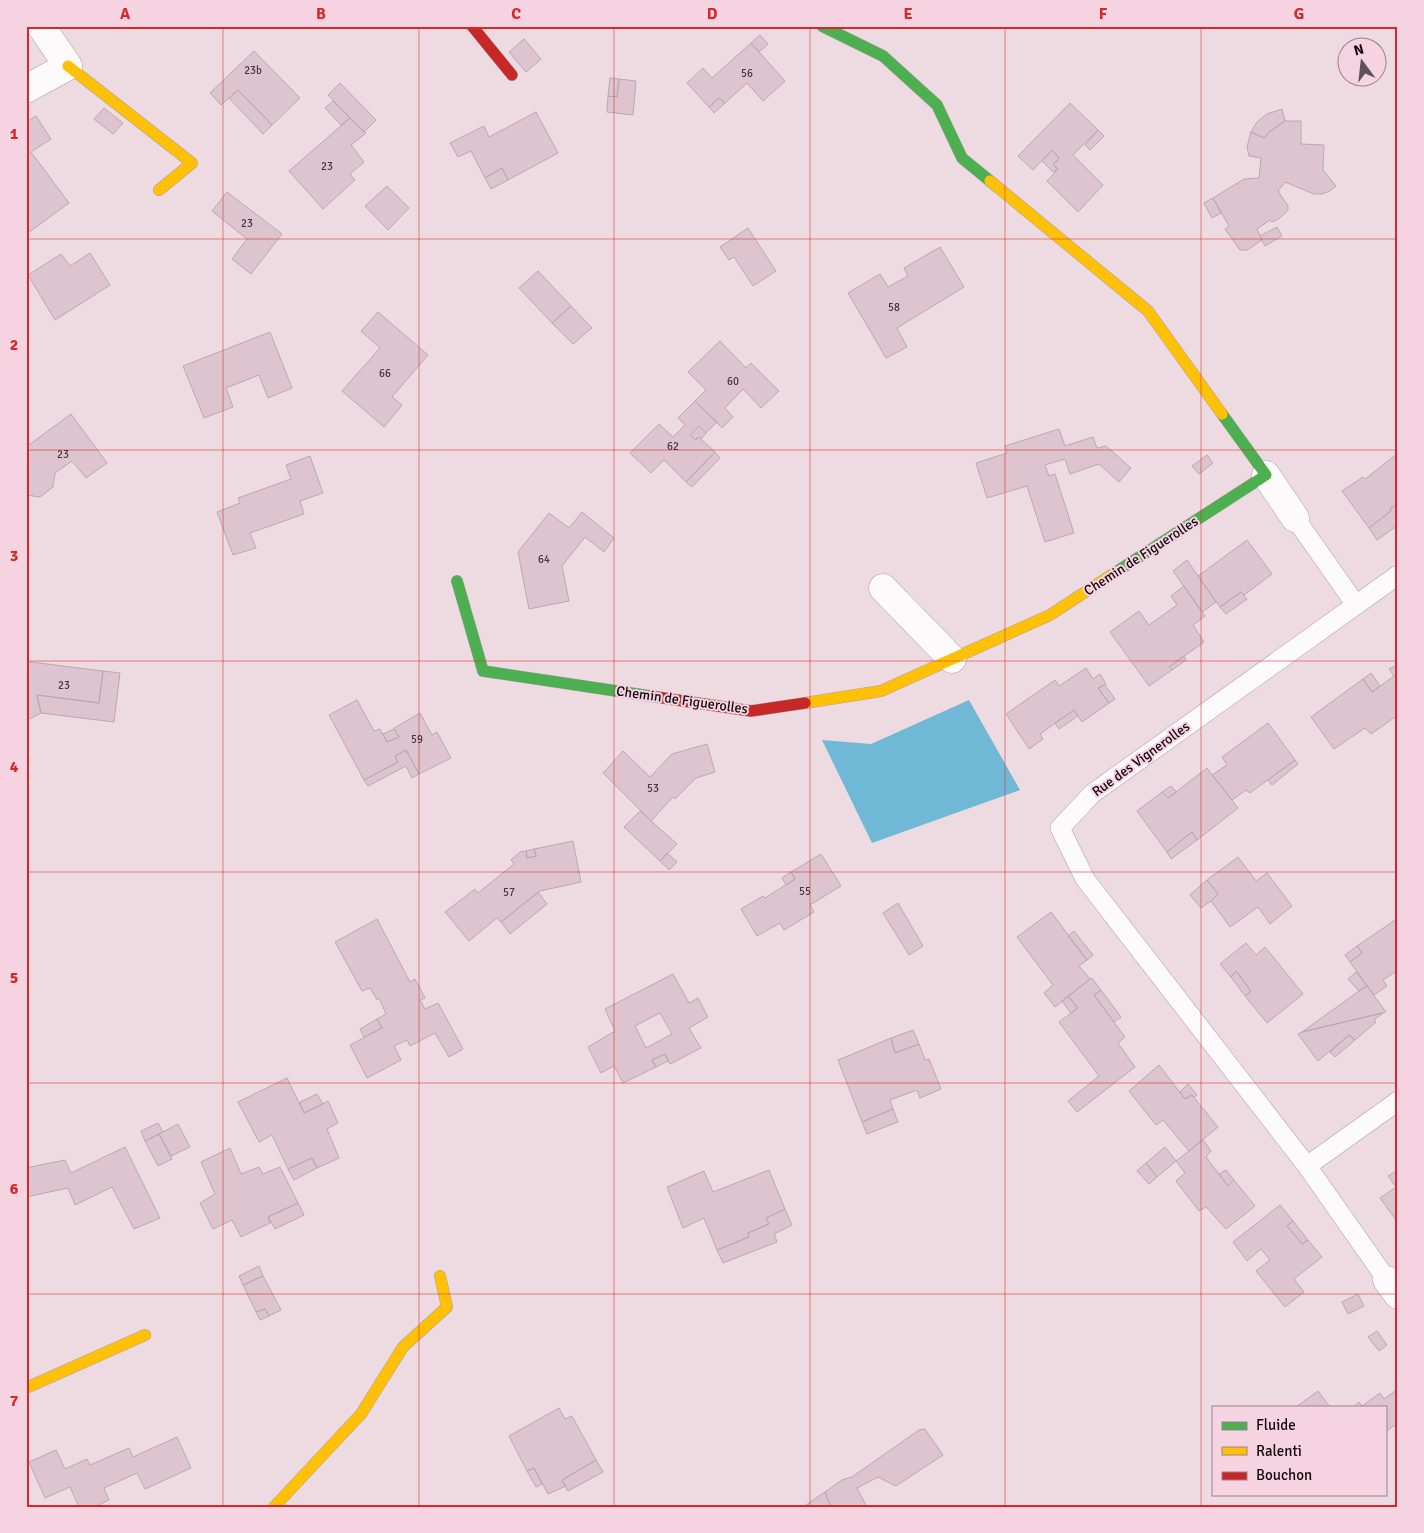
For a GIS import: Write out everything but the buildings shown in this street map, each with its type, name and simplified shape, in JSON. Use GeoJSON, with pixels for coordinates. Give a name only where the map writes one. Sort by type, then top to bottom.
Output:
{"type":"FeatureCollection","features":[{"type":"Feature","properties":{"kind":"street"},"geometry":{"type":"LineString","coordinates":[[41,26],[68,66],[192,163],[159,190]]}},
{"type":"Feature","properties":{"kind":"street"},"geometry":{"type":"LineString","coordinates":[[472,26],[512,75]]}},
{"type":"Feature","properties":{"kind":"street"},"geometry":{"type":"LineString","coordinates":[[822,26],[884,56],[937,105],[962,158],[1148,311],[1295,518]]}},
{"type":"Feature","properties":{"kind":"street"},"geometry":{"type":"LineString","coordinates":[[26,89],[68,66]]}},
{"type":"Feature","properties":{"kind":"street","name":"Chemin de Figuerolles"},"geometry":{"type":"LineString","coordinates":[[456,581],[483,671],[751,711],[881,691],[952,660],[1050,615],[1266,475]]}},
{"type":"Feature","properties":{"kind":"street"},"geometry":{"type":"LineString","coordinates":[[883,588],[952,660]]}},
{"type":"Feature","properties":{"kind":"street"},"geometry":{"type":"LineString","coordinates":[[274,1507],[362,1414],[403,1347],[447,1307],[440,1276]]}},
{"type":"Feature","properties":{"kind":"street"},"geometry":{"type":"LineString","coordinates":[[26,1388],[145,1335]]}},
{"type":"Feature","properties":{"kind":"lane"},"geometry":{"type":"LineString","coordinates":[[1295,518],[1356,605]]}},
{"type":"Feature","properties":{"kind":"lane","name":"Rue des Vignerolles"},"geometry":{"type":"LineString","coordinates":[[1392,1288],[1307,1166],[1085,879],[1060,828],[1093,792],[1398,575]]}},
{"type":"Feature","properties":{"kind":"lane"},"geometry":{"type":"LineString","coordinates":[[1307,1166],[1398,1101]]}},
{"type":"Feature","properties":{"kind":"water"},"geometry":{"type":"Polygon","coordinates":[[[969,700],[1020,790],[872,843],[822,740],[871,744],[969,700]]]}},
{"type":"Feature","properties":{"kind":"traffic: fast"},"geometry":{"type":"LineString","coordinates":[[822,26],[883,56],[937,105],[962,158],[990,181]]}},
{"type":"Feature","properties":{"kind":"traffic: fast"},"geometry":{"type":"LineString","coordinates":[[1116,572],[1266,475],[1222,414]]}},
{"type":"Feature","properties":{"kind":"traffic: fast"},"geometry":{"type":"LineString","coordinates":[[457,581],[483,671],[650,696]]}},
{"type":"Feature","properties":{"kind":"traffic: slow"},"geometry":{"type":"LineString","coordinates":[[68,66],[192,163],[159,190]]}},
{"type":"Feature","properties":{"kind":"traffic: slow"},"geometry":{"type":"LineString","coordinates":[[990,181],[1148,311],[1222,414]]}},
{"type":"Feature","properties":{"kind":"traffic: slow"},"geometry":{"type":"LineString","coordinates":[[805,703],[881,691],[1050,615],[1116,572]]}},
{"type":"Feature","properties":{"kind":"traffic: slow"},"geometry":{"type":"LineString","coordinates":[[274,1507],[361,1414],[403,1347],[447,1307],[440,1276]]}},
{"type":"Feature","properties":{"kind":"traffic: slow"},"geometry":{"type":"LineString","coordinates":[[26,1388],[145,1335]]}},
{"type":"Feature","properties":{"kind":"traffic: jam"},"geometry":{"type":"LineString","coordinates":[[472,26],[512,75]]}},
{"type":"Feature","properties":{"kind":"traffic: jam"},"geometry":{"type":"LineString","coordinates":[[650,696],[751,711],[805,703]]}}]}
